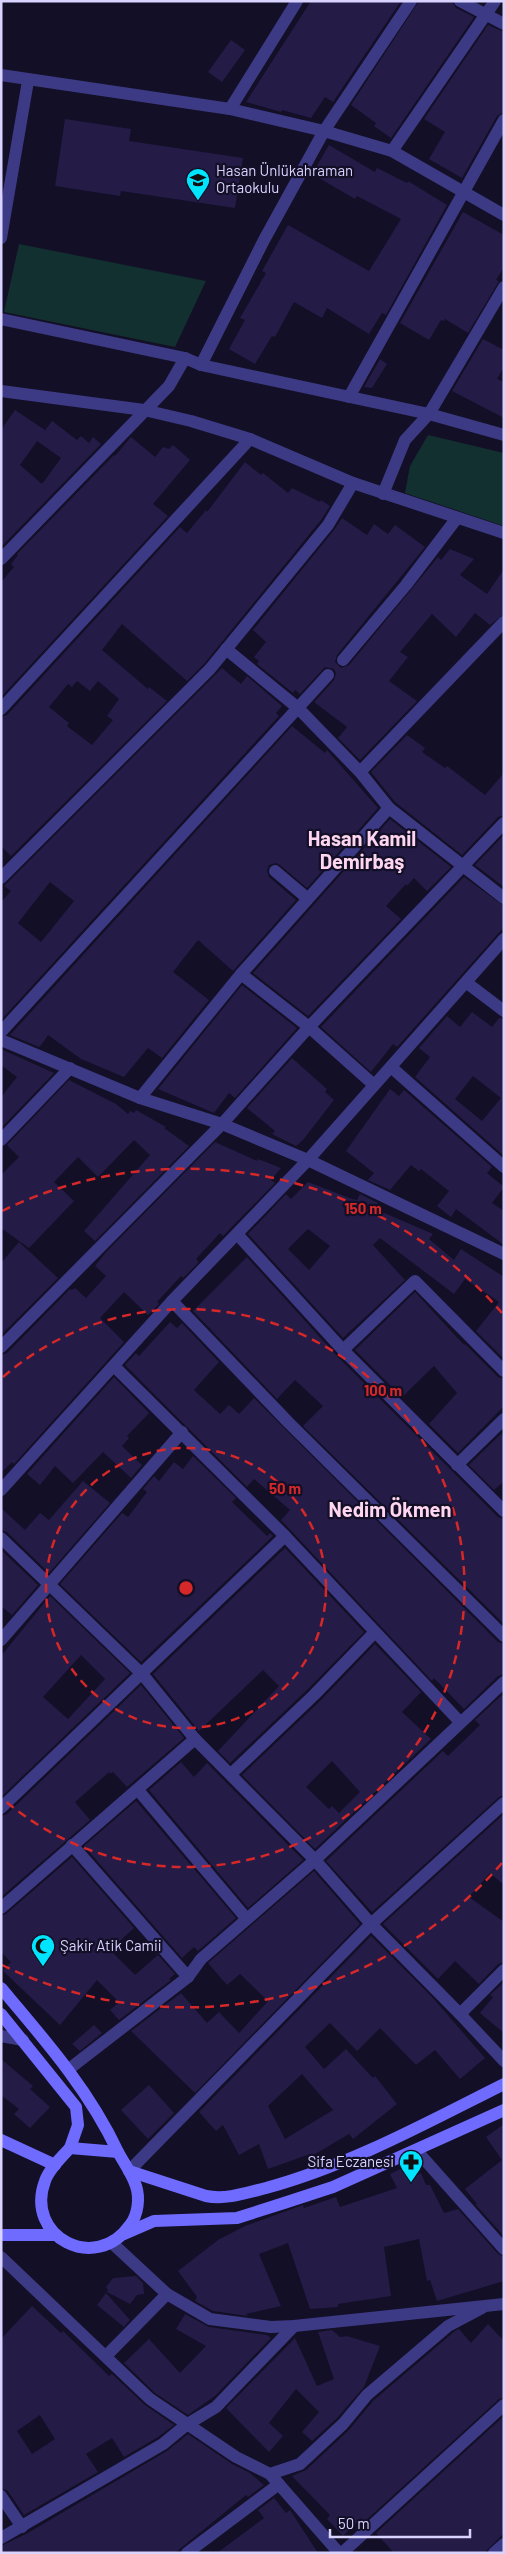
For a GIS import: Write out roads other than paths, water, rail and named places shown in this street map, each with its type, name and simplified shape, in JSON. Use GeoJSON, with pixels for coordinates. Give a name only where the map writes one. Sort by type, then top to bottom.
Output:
{"type":"FeatureCollection","features":[{"type":"Feature","properties":{"kind":"main road"},"geometry":{"type":"LineString","coordinates":[[1,1988],[69,2069],[98,2112],[137,2186],[138,2203],[134,2220],[124,2234]]}},
{"type":"Feature","properties":{"kind":"main road"},"geometry":{"type":"LineString","coordinates":[[1,2014],[76,2107],[78,2125],[70,2148],[45,2179],[41,2194],[41,2209],[46,2223],[56,2235],[68,2244],[83,2248],[98,2248],[112,2243],[124,2234],[154,2221],[237,2218],[332,2187],[417,2151],[504,2110]]}},
{"type":"Feature","properties":{"kind":"main road"},"geometry":{"type":"LineString","coordinates":[[129,2171],[219,2199],[243,2194],[310,2176],[369,2151],[504,2084]]}},
{"type":"Feature","properties":{"kind":"main road"},"geometry":{"type":"LineString","coordinates":[[1,2140],[55,2165]]}},
{"type":"Feature","properties":{"kind":"main road"},"geometry":{"type":"LineString","coordinates":[[70,2148],[118,2152]]}},
{"type":"Feature","properties":{"kind":"main road"},"geometry":{"type":"LineString","coordinates":[[1,2235],[56,2235]]}},
{"type":"Feature","properties":{"kind":"street"},"geometry":{"type":"LineString","coordinates":[[230,109],[297,1]]}},
{"type":"Feature","properties":{"kind":"street"},"geometry":{"type":"LineString","coordinates":[[201,365],[264,240],[324,131],[410,1]]}},
{"type":"Feature","properties":{"kind":"street"},"geometry":{"type":"LineString","coordinates":[[460,1],[504,24]]}},
{"type":"Feature","properties":{"kind":"street"},"geometry":{"type":"LineString","coordinates":[[392,151],[488,14],[495,1]]}},
{"type":"Feature","properties":{"kind":"street"},"geometry":{"type":"LineString","coordinates":[[1,75],[28,81],[230,109],[324,131],[392,151],[504,215]]}},
{"type":"Feature","properties":{"kind":"street"},"geometry":{"type":"LineString","coordinates":[[1,238],[28,81]]}},
{"type":"Feature","properties":{"kind":"street"},"geometry":{"type":"LineString","coordinates":[[349,397],[504,120]]}},
{"type":"Feature","properties":{"kind":"street"},"geometry":{"type":"LineString","coordinates":[[383,494],[405,440],[429,414],[504,287]]}},
{"type":"Feature","properties":{"kind":"street"},"geometry":{"type":"LineString","coordinates":[[1,319],[186,358],[201,365],[429,414],[504,435]]}},
{"type":"Feature","properties":{"kind":"street"},"geometry":{"type":"LineString","coordinates":[[1,559],[169,386],[186,358]]}},
{"type":"Feature","properties":{"kind":"street"},"geometry":{"type":"LineString","coordinates":[[1,391],[144,410],[250,439],[353,484],[504,533]]}},
{"type":"Feature","properties":{"kind":"street"},"geometry":{"type":"LineString","coordinates":[[1,709],[250,439]]}},
{"type":"Feature","properties":{"kind":"street"},"geometry":{"type":"LineString","coordinates":[[1,878],[210,669],[328,525],[353,484]]}},
{"type":"Feature","properties":{"kind":"street"},"geometry":{"type":"LineString","coordinates":[[343,660],[406,585],[457,518]]}},
{"type":"Feature","properties":{"kind":"street"},"geometry":{"type":"LineString","coordinates":[[360,772],[504,622]]}},
{"type":"Feature","properties":{"kind":"street"},"geometry":{"type":"LineString","coordinates":[[226,649],[298,708],[360,772],[388,808],[504,898]]}},
{"type":"Feature","properties":{"kind":"street"},"geometry":{"type":"LineString","coordinates":[[1,1032],[328,675]]}},
{"type":"Feature","properties":{"kind":"street"},"geometry":{"type":"LineString","coordinates":[[140,1098],[241,974],[306,898],[388,808]]}},
{"type":"Feature","properties":{"kind":"street"},"geometry":{"type":"LineString","coordinates":[[1,1347],[222,1124],[309,1027],[504,822]]}},
{"type":"Feature","properties":{"kind":"street"},"geometry":{"type":"LineString","coordinates":[[274,871],[306,898]]}},
{"type":"Feature","properties":{"kind":"street"},"geometry":{"type":"LineString","coordinates":[[1,1490],[172,1301],[308,1160],[467,983],[504,939]]}},
{"type":"Feature","properties":{"kind":"street"},"geometry":{"type":"LineString","coordinates":[[241,974],[309,1027],[374,1085]]}},
{"type":"Feature","properties":{"kind":"street"},"geometry":{"type":"LineString","coordinates":[[467,983],[504,1011]]}},
{"type":"Feature","properties":{"kind":"street"},"geometry":{"type":"LineString","coordinates":[[1,1040],[140,1098],[222,1124],[308,1160],[504,1254]]}},
{"type":"Feature","properties":{"kind":"street"},"geometry":{"type":"LineString","coordinates":[[391,1067],[504,1167]]}},
{"type":"Feature","properties":{"kind":"street"},"geometry":{"type":"LineString","coordinates":[[1,1140],[70,1068]]}},
{"type":"Feature","properties":{"kind":"street"},"geometry":{"type":"LineString","coordinates":[[237,1234],[343,1350],[504,1511]]}},
{"type":"Feature","properties":{"kind":"street"},"geometry":{"type":"LineString","coordinates":[[343,1350],[415,1281],[504,1371]]}},
{"type":"Feature","properties":{"kind":"street"},"geometry":{"type":"LineString","coordinates":[[172,1301],[289,1423],[504,1636]]}},
{"type":"Feature","properties":{"kind":"street"},"geometry":{"type":"LineString","coordinates":[[115,1366],[285,1536],[460,1722]]}},
{"type":"Feature","properties":{"kind":"street"},"geometry":{"type":"LineString","coordinates":[[457,1465],[504,1419]]}},
{"type":"Feature","properties":{"kind":"street"},"geometry":{"type":"LineString","coordinates":[[1,1640],[182,1432]]}},
{"type":"Feature","properties":{"kind":"street"},"geometry":{"type":"LineString","coordinates":[[1,1808],[143,1675],[285,1536]]}},
{"type":"Feature","properties":{"kind":"street"},"geometry":{"type":"LineString","coordinates":[[1,1538],[143,1675],[195,1739],[315,1860],[371,1924],[504,2061]]}},
{"type":"Feature","properties":{"kind":"street"},"geometry":{"type":"LineString","coordinates":[[231,1774],[314,1695],[375,1632]]}},
{"type":"Feature","properties":{"kind":"street"},"geometry":{"type":"LineString","coordinates":[[69,2069],[188,1977],[201,1959],[315,1860],[504,1682]]}},
{"type":"Feature","properties":{"kind":"street"},"geometry":{"type":"LineString","coordinates":[[1,1908],[72,1844],[138,1790],[195,1739]]}},
{"type":"Feature","properties":{"kind":"street"},"geometry":{"type":"LineString","coordinates":[[138,1790],[246,1918]]}},
{"type":"Feature","properties":{"kind":"street"},"geometry":{"type":"LineString","coordinates":[[129,2171],[371,1924],[504,1804]]}},
{"type":"Feature","properties":{"kind":"street"},"geometry":{"type":"LineString","coordinates":[[72,1844],[188,1977]]}},
{"type":"Feature","properties":{"kind":"street"},"geometry":{"type":"LineString","coordinates":[[460,2014],[504,1970]]}},
{"type":"Feature","properties":{"kind":"street"},"geometry":{"type":"LineString","coordinates":[[1,2036],[23,2040]]}},
{"type":"Feature","properties":{"kind":"street"},"geometry":{"type":"LineString","coordinates":[[417,2151],[504,2249]]}},
{"type":"Feature","properties":{"kind":"street"},"geometry":{"type":"LineString","coordinates":[[112,2243],[167,2294],[210,2319],[271,2327],[294,2326],[489,2304],[504,2304]]}},
{"type":"Feature","properties":{"kind":"street"},"geometry":{"type":"LineString","coordinates":[[1,2257],[150,2399],[236,2457],[270,2474],[341,2553],[504,2406]]}},
{"type":"Feature","properties":{"kind":"street"},"geometry":{"type":"LineString","coordinates":[[106,2356],[167,2294]]}},
{"type":"Feature","properties":{"kind":"street"},"geometry":{"type":"LineString","coordinates":[[270,2474],[300,2464],[343,2424],[366,2395],[448,2326],[489,2304]]}},
{"type":"Feature","properties":{"kind":"street"},"geometry":{"type":"LineString","coordinates":[[1,2538],[163,2444],[186,2425],[216,2407],[294,2326]]}},
{"type":"Feature","properties":{"kind":"street"},"geometry":{"type":"LineString","coordinates":[[187,2553],[278,2484]]}},
{"type":"Feature","properties":{"kind":"street"},"geometry":{"type":"LineString","coordinates":[[1,2496],[22,2527]]}},
{"type":"Feature","properties":{"kind":"street"},"geometry":{"type":"LineString","coordinates":[[494,2553],[504,2544]]}},
{"type":"Feature","properties":{"kind":"place","name":"Hasan Ünlükahraman Ortaokulu"},"geometry":{"type":"Point","coordinates":[198,201]}},
{"type":"Feature","properties":{"kind":"place","name":"Şakir Atik Camii"},"geometry":{"type":"Point","coordinates":[43,1967]}},
{"type":"Feature","properties":{"kind":"place","name":"Sifa Eczanesi"},"geometry":{"type":"Point","coordinates":[411,2183]}},
{"type":"Feature","properties":{"kind":"district","name":"Hasan Kamil Demirbaş"},"geometry":{"type":"Point","coordinates":[362,850]}},
{"type":"Feature","properties":{"kind":"district","name":"Nedim Ökmen"},"geometry":{"type":"Point","coordinates":[390,1510]}}]}
